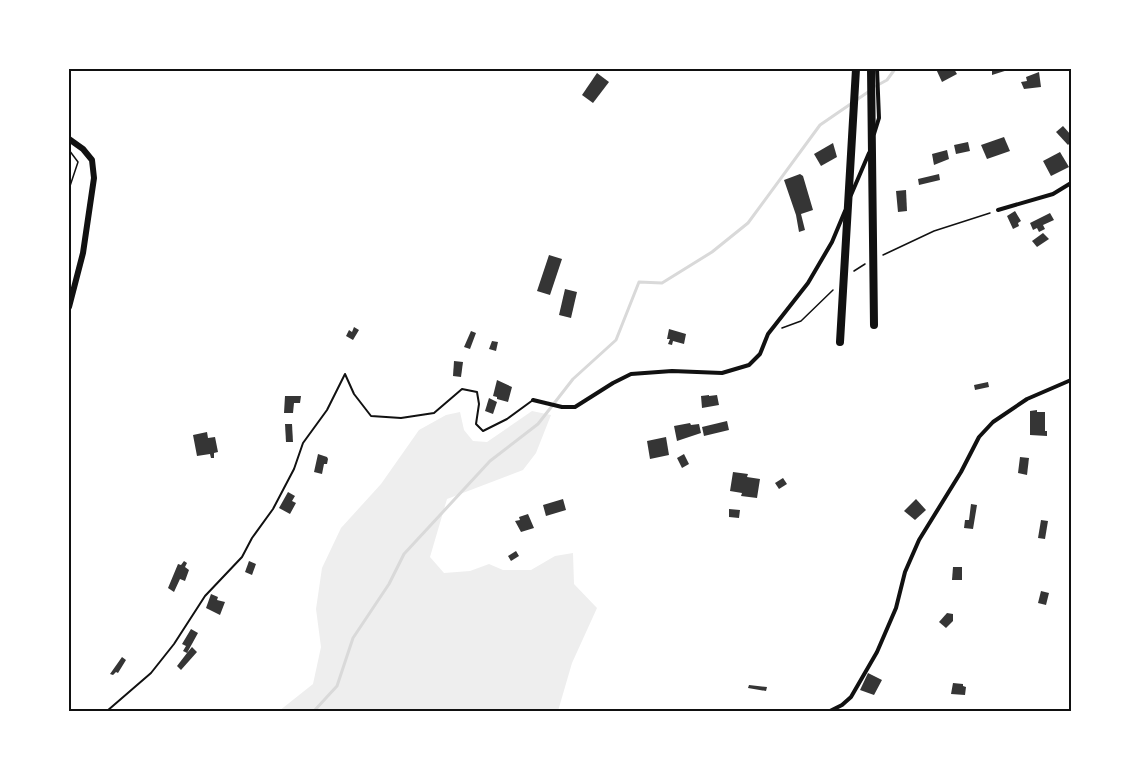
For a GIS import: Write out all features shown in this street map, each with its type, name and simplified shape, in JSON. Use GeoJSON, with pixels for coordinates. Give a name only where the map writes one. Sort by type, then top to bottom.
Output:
{"type":"FeatureCollection","features":[{"type":"Feature","properties":{"kind":"highway"},"geometry":{"type":"LineString","coordinates":[[840,342],[856,69]]}},
{"type":"Feature","properties":{"kind":"highway"},"geometry":{"type":"LineString","coordinates":[[871,69],[874,325]]}},
{"type":"Feature","properties":{"kind":"main road"},"geometry":{"type":"LineString","coordinates":[[69,140],[83,149],[92,160],[94,178],[84,253],[69,308]]}},
{"type":"Feature","properties":{"kind":"street"},"geometry":{"type":"LineString","coordinates":[[533,400],[562,407],[575,407],[632,374],[672,371],[722,373],[749,365],[760,354],[768,334],[808,283],[832,242],[869,154],[879,118],[877,69]]}},
{"type":"Feature","properties":{"kind":"street"},"geometry":{"type":"LineString","coordinates":[[998,210],[1053,194],[1071,183]]}},
{"type":"Feature","properties":{"kind":"street"},"geometry":{"type":"LineString","coordinates":[[830,711],[842,705],[850,697],[877,652],[896,608],[905,573],[919,540],[980,437],[993,422],[1027,399],[1071,380]]}},
{"type":"Feature","properties":{"kind":"lane"},"geometry":{"type":"LineString","coordinates":[[106,711],[151,673],[174,645],[206,596],[242,557],[252,538],[273,509],[294,469],[303,443],[327,410],[345,374],[354,394],[371,416],[401,418],[434,412],[462,389],[477,392],[479,404],[476,424],[483,431],[507,419],[533,400]]}},
{"type":"Feature","properties":{"kind":"path"},"geometry":{"type":"LineString","coordinates":[[69,150],[78,162],[69,189]]}},
{"type":"Feature","properties":{"kind":"shaded area"},"geometry":{"type":"Polygon","coordinates":[[[532,411],[551,415],[536,453],[523,470],[447,499],[430,557],[444,573],[470,571],[489,564],[503,570],[531,570],[555,556],[573,553],[574,584],[597,608],[572,663],[558,711],[279,711],[313,684],[321,647],[316,609],[322,568],[341,528],[381,484],[419,430],[446,415],[460,412],[464,430],[473,441],[487,442],[532,411]]]}},
{"type":"Feature","properties":{"kind":"building"},"geometry":{"type":"Polygon","coordinates":[[[936,69],[954,69],[957,74],[942,82],[936,69]]]}},
{"type":"Feature","properties":{"kind":"building"},"geometry":{"type":"Polygon","coordinates":[[[992,69],[1011,69],[992,75],[992,69]]]}},
{"type":"Feature","properties":{"kind":"building"},"geometry":{"type":"Polygon","coordinates":[[[1039,72],[1041,87],[1024,89],[1021,82],[1027,81],[1026,77],[1039,72]]]}},
{"type":"Feature","properties":{"kind":"building"},"geometry":{"type":"Polygon","coordinates":[[[597,73],[609,82],[593,103],[582,95],[597,73]]]}},
{"type":"Feature","properties":{"kind":"building"},"geometry":{"type":"Polygon","coordinates":[[[1063,126],[1071,135],[1071,142],[1068,145],[1056,132],[1063,126]]]}},
{"type":"Feature","properties":{"kind":"building"},"geometry":{"type":"Polygon","coordinates":[[[1004,137],[1010,151],[987,159],[981,145],[1004,137]]]}},
{"type":"Feature","properties":{"kind":"building"},"geometry":{"type":"Polygon","coordinates":[[[968,142],[970,151],[956,154],[954,145],[968,142]]]}},
{"type":"Feature","properties":{"kind":"building"},"geometry":{"type":"Polygon","coordinates":[[[833,143],[837,157],[821,166],[814,154],[833,143]]]}},
{"type":"Feature","properties":{"kind":"building"},"geometry":{"type":"Polygon","coordinates":[[[947,150],[949,159],[934,165],[932,154],[947,150]]]}},
{"type":"Feature","properties":{"kind":"building"},"geometry":{"type":"Polygon","coordinates":[[[1060,152],[1069,167],[1051,176],[1043,161],[1060,152]]]}},
{"type":"Feature","properties":{"kind":"building"},"geometry":{"type":"Polygon","coordinates":[[[800,174],[803,176],[813,210],[801,214],[805,230],[799,232],[796,215],[784,180],[800,174]]]}},
{"type":"Feature","properties":{"kind":"building"},"geometry":{"type":"Polygon","coordinates":[[[939,174],[940,180],[919,185],[918,179],[939,174]]]}},
{"type":"Feature","properties":{"kind":"building"},"geometry":{"type":"Polygon","coordinates":[[[906,190],[907,211],[898,212],[896,191],[906,190]]]}},
{"type":"Feature","properties":{"kind":"building"},"geometry":{"type":"Polygon","coordinates":[[[1015,211],[1021,221],[1018,223],[1019,226],[1013,229],[1007,216],[1015,211]]]}},
{"type":"Feature","properties":{"kind":"building"},"geometry":{"type":"Polygon","coordinates":[[[1050,213],[1054,220],[1043,225],[1045,229],[1039,232],[1037,228],[1033,230],[1030,223],[1050,213]]]}},
{"type":"Feature","properties":{"kind":"building"},"geometry":{"type":"Polygon","coordinates":[[[1043,233],[1049,239],[1037,247],[1032,241],[1043,233]]]}},
{"type":"Feature","properties":{"kind":"building"},"geometry":{"type":"Polygon","coordinates":[[[549,255],[562,259],[550,295],[537,291],[549,255]]]}},
{"type":"Feature","properties":{"kind":"building"},"geometry":{"type":"Polygon","coordinates":[[[565,289],[577,292],[571,318],[559,315],[565,289]]]}},
{"type":"Feature","properties":{"kind":"building"},"geometry":{"type":"Polygon","coordinates":[[[354,327],[359,330],[353,340],[346,336],[349,330],[352,332],[354,327]]]}},
{"type":"Feature","properties":{"kind":"building"},"geometry":{"type":"Polygon","coordinates":[[[669,329],[686,334],[684,344],[673,341],[672,345],[668,344],[669,329]]]}},
{"type":"Feature","properties":{"kind":"building"},"geometry":{"type":"Polygon","coordinates":[[[471,331],[476,333],[470,349],[464,347],[471,331]]]}},
{"type":"Feature","properties":{"kind":"building"},"geometry":{"type":"Polygon","coordinates":[[[492,341],[498,342],[496,351],[489,349],[492,341]]]}},
{"type":"Feature","properties":{"kind":"building"},"geometry":{"type":"Polygon","coordinates":[[[454,361],[463,362],[461,377],[453,376],[454,361]]]}},
{"type":"Feature","properties":{"kind":"building"},"geometry":{"type":"Polygon","coordinates":[[[497,380],[512,387],[508,402],[493,396],[497,380]]]}},
{"type":"Feature","properties":{"kind":"building"},"geometry":{"type":"Polygon","coordinates":[[[988,382],[989,387],[975,390],[974,385],[988,382]]]}},
{"type":"Feature","properties":{"kind":"building"},"geometry":{"type":"Polygon","coordinates":[[[717,395],[719,405],[702,408],[701,396],[717,395]]]}},
{"type":"Feature","properties":{"kind":"building"},"geometry":{"type":"Polygon","coordinates":[[[285,396],[301,396],[300,403],[294,403],[293,413],[284,413],[285,396]]]}},
{"type":"Feature","properties":{"kind":"building"},"geometry":{"type":"Polygon","coordinates":[[[489,398],[497,402],[493,414],[485,411],[489,398]]]}},
{"type":"Feature","properties":{"kind":"building"},"geometry":{"type":"Polygon","coordinates":[[[1037,410],[1037,412],[1045,412],[1047,436],[1030,435],[1030,411],[1037,410]]]}},
{"type":"Feature","properties":{"kind":"building"},"geometry":{"type":"Polygon","coordinates":[[[727,421],[729,430],[704,436],[702,427],[727,421]]]}},
{"type":"Feature","properties":{"kind":"building"},"geometry":{"type":"Polygon","coordinates":[[[690,423],[691,425],[699,424],[701,433],[677,441],[674,426],[690,423]]]}},
{"type":"Feature","properties":{"kind":"building"},"geometry":{"type":"Polygon","coordinates":[[[285,424],[292,424],[293,442],[286,442],[285,424]]]}},
{"type":"Feature","properties":{"kind":"building"},"geometry":{"type":"Polygon","coordinates":[[[207,432],[208,438],[215,437],[218,452],[214,453],[214,458],[211,458],[210,454],[197,456],[193,435],[207,432]]]}},
{"type":"Feature","properties":{"kind":"building"},"geometry":{"type":"Polygon","coordinates":[[[666,437],[669,455],[650,459],[647,441],[666,437]]]}},
{"type":"Feature","properties":{"kind":"building"},"geometry":{"type":"Polygon","coordinates":[[[318,454],[328,459],[327,464],[324,464],[322,474],[314,472],[318,454]]]}},
{"type":"Feature","properties":{"kind":"building"},"geometry":{"type":"Polygon","coordinates":[[[684,454],[689,464],[682,468],[677,458],[684,454]]]}},
{"type":"Feature","properties":{"kind":"building"},"geometry":{"type":"Polygon","coordinates":[[[1020,457],[1029,458],[1027,475],[1018,473],[1020,457]]]}},
{"type":"Feature","properties":{"kind":"building"},"geometry":{"type":"Polygon","coordinates":[[[733,472],[748,474],[747,477],[760,479],[757,498],[741,496],[742,493],[730,491],[733,472]]]}},
{"type":"Feature","properties":{"kind":"building"},"geometry":{"type":"Polygon","coordinates":[[[783,478],[787,484],[779,489],[775,483],[783,478]]]}},
{"type":"Feature","properties":{"kind":"building"},"geometry":{"type":"Polygon","coordinates":[[[288,492],[295,496],[292,501],[296,503],[290,514],[279,508],[288,492]]]}},
{"type":"Feature","properties":{"kind":"building"},"geometry":{"type":"Polygon","coordinates":[[[563,499],[566,510],[546,516],[543,505],[563,499]]]}},
{"type":"Feature","properties":{"kind":"building"},"geometry":{"type":"Polygon","coordinates":[[[916,499],[926,510],[915,520],[904,511],[916,499]]]}},
{"type":"Feature","properties":{"kind":"building"},"geometry":{"type":"Polygon","coordinates":[[[971,504],[977,505],[973,529],[964,528],[965,520],[969,520],[971,504]]]}},
{"type":"Feature","properties":{"kind":"building"},"geometry":{"type":"Polygon","coordinates":[[[729,509],[740,510],[739,518],[729,517],[729,509]]]}},
{"type":"Feature","properties":{"kind":"building"},"geometry":{"type":"Polygon","coordinates":[[[528,514],[534,528],[521,532],[515,521],[528,514]]]}},
{"type":"Feature","properties":{"kind":"building"},"geometry":{"type":"Polygon","coordinates":[[[1041,520],[1048,521],[1045,539],[1038,538],[1041,520]]]}},
{"type":"Feature","properties":{"kind":"building"},"geometry":{"type":"Polygon","coordinates":[[[516,551],[519,556],[511,561],[508,556],[516,551]]]}},
{"type":"Feature","properties":{"kind":"building"},"geometry":{"type":"Polygon","coordinates":[[[184,561],[187,563],[185,567],[189,570],[185,581],[180,579],[174,592],[168,588],[178,564],[181,565],[184,561]]]}},
{"type":"Feature","properties":{"kind":"building"},"geometry":{"type":"Polygon","coordinates":[[[249,561],[256,564],[252,575],[245,572],[249,561]]]}},
{"type":"Feature","properties":{"kind":"building"},"geometry":{"type":"Polygon","coordinates":[[[953,567],[962,567],[962,580],[952,580],[953,567]]]}},
{"type":"Feature","properties":{"kind":"building"},"geometry":{"type":"Polygon","coordinates":[[[1041,591],[1049,593],[1046,605],[1038,603],[1041,591]]]}},
{"type":"Feature","properties":{"kind":"building"},"geometry":{"type":"Polygon","coordinates":[[[211,594],[218,597],[217,600],[225,602],[220,615],[206,608],[211,594]]]}},
{"type":"Feature","properties":{"kind":"building"},"geometry":{"type":"Polygon","coordinates":[[[947,613],[953,614],[953,621],[946,628],[939,622],[947,613]]]}},
{"type":"Feature","properties":{"kind":"building"},"geometry":{"type":"Polygon","coordinates":[[[191,629],[198,633],[187,653],[183,651],[186,646],[182,644],[191,629]]]}},
{"type":"Feature","properties":{"kind":"building"},"geometry":{"type":"Polygon","coordinates":[[[192,647],[197,652],[181,670],[177,666],[192,647]]]}},
{"type":"Feature","properties":{"kind":"building"},"geometry":{"type":"Polygon","coordinates":[[[122,657],[126,660],[118,673],[110,674],[122,657]]]}},
{"type":"Feature","properties":{"kind":"building"},"geometry":{"type":"Polygon","coordinates":[[[868,673],[882,680],[874,695],[860,690],[868,673]]]}},
{"type":"Feature","properties":{"kind":"building"},"geometry":{"type":"Polygon","coordinates":[[[953,683],[963,684],[966,687],[965,695],[951,694],[953,683]]]}},
{"type":"Feature","properties":{"kind":"building"},"geometry":{"type":"Polygon","coordinates":[[[749,685],[767,687],[766,691],[748,688],[749,685]]]}},
{"type":"Feature","properties":{"kind":"waterway"},"geometry":{"type":"LineString","coordinates":[[876,86],[887,80],[895,69]]}},
{"type":"Feature","properties":{"kind":"waterway"},"geometry":{"type":"LineString","coordinates":[[314,711],[337,686],[353,638],[389,584],[404,554],[490,461],[538,424],[573,379],[616,340],[639,282],[662,283],[712,252],[748,223],[820,125],[871,90]]}}]}
